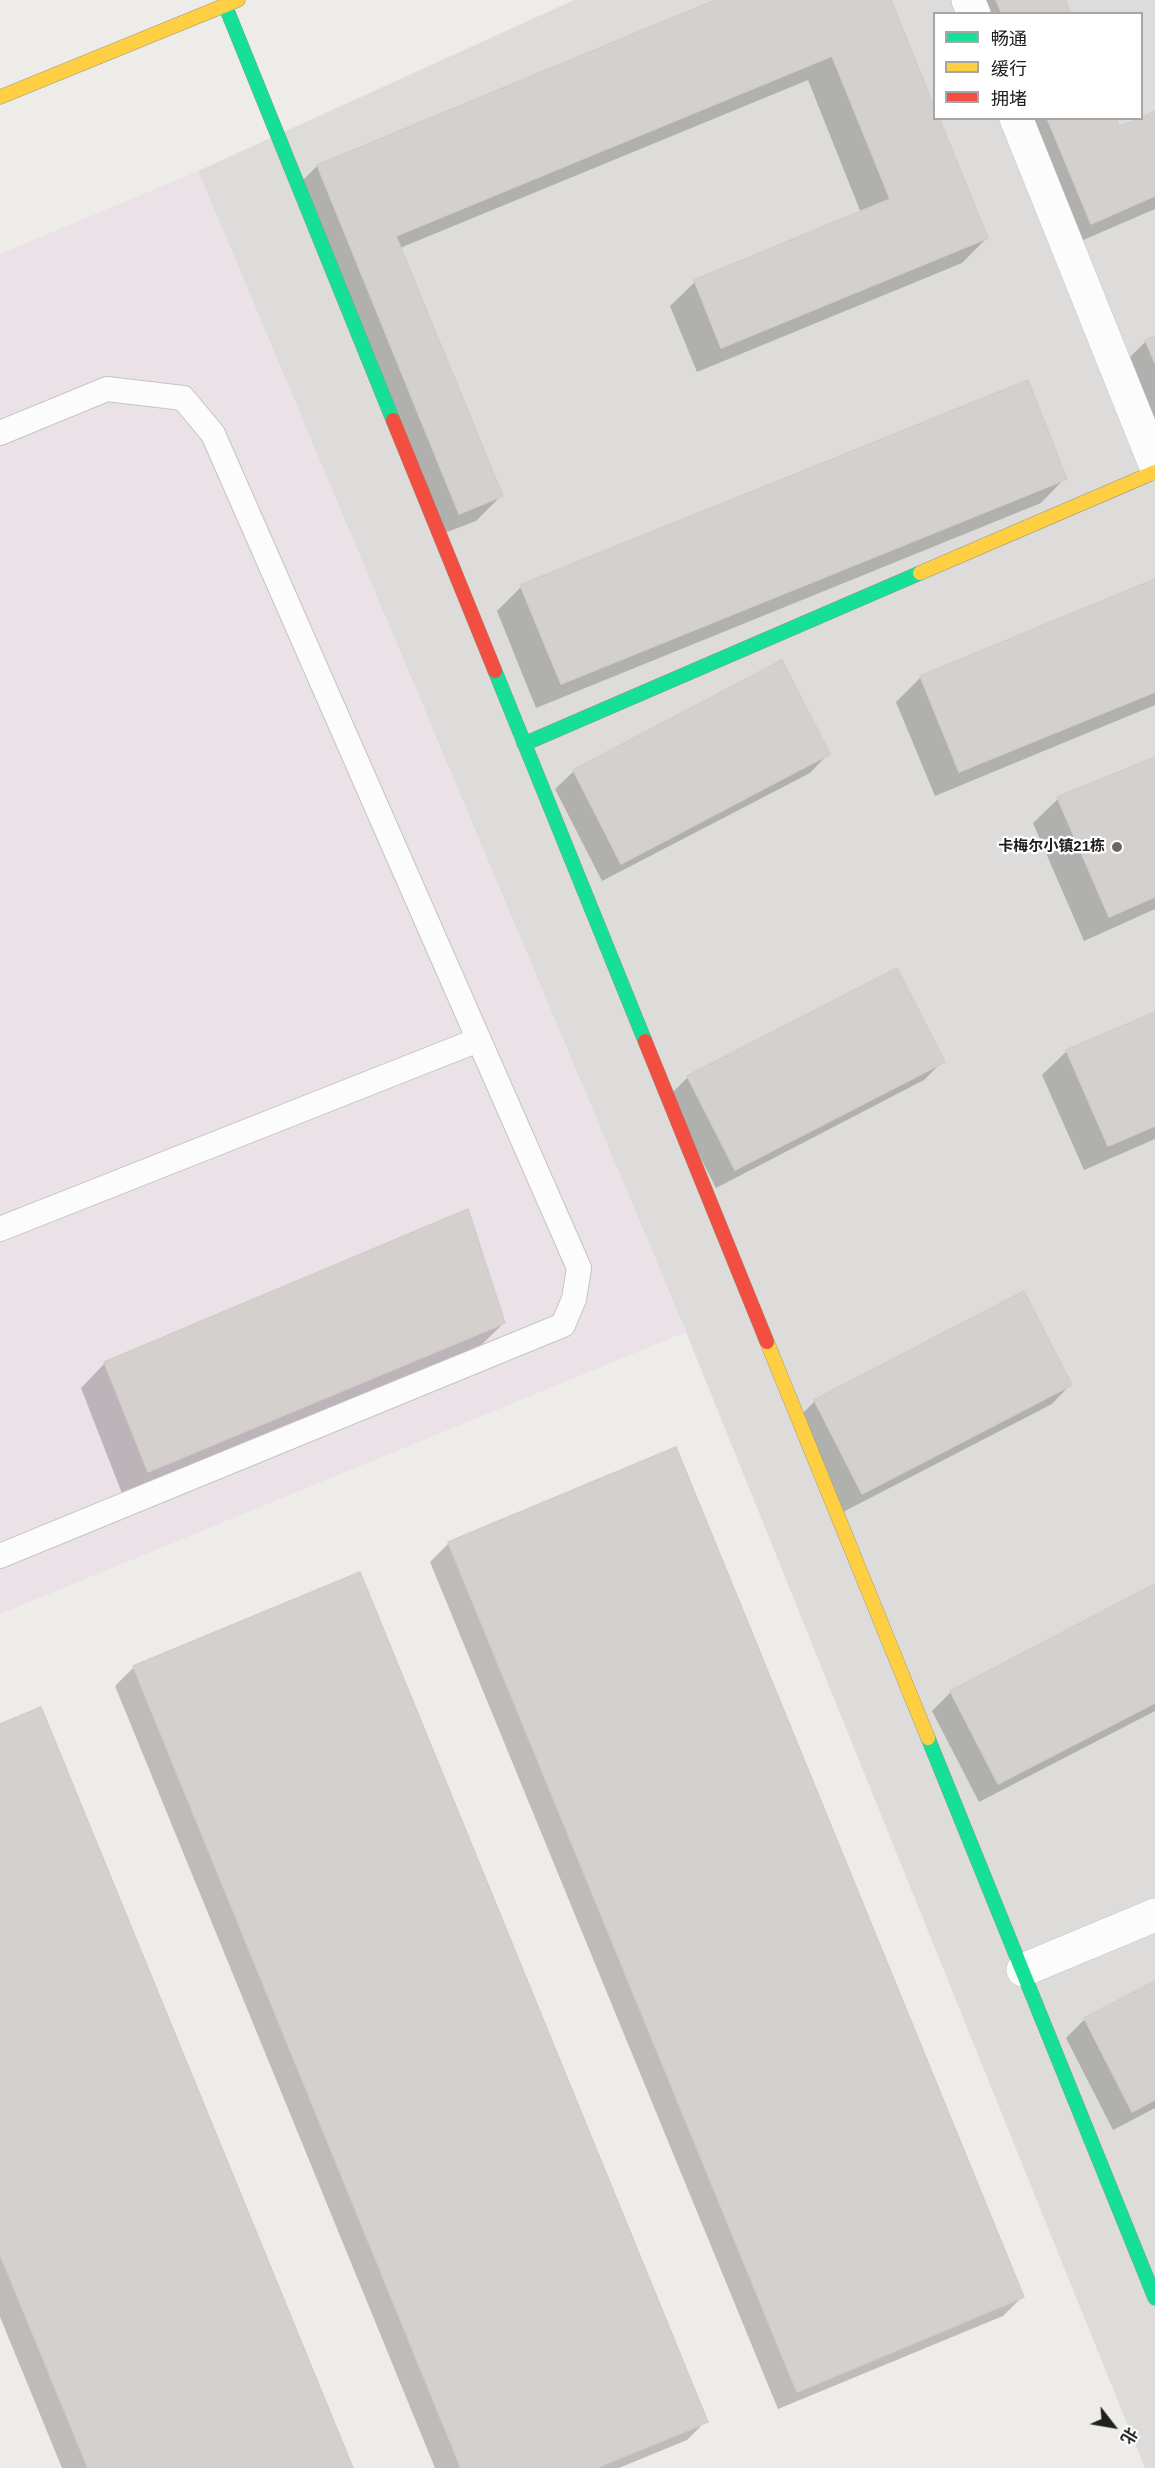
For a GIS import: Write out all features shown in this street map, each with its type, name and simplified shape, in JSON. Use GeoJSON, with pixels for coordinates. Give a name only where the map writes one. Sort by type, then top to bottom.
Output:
{"type":"FeatureCollection","features":[{"type":"Feature","properties":{"kind":"street"},"geometry":{"type":"LineString","coordinates":[[0,97],[231,3],[524,744],[1155,2298]]}},
{"type":"Feature","properties":{"kind":"street"},"geometry":{"type":"LineString","coordinates":[[1017,120],[1155,464]]}},
{"type":"Feature","properties":{"kind":"street"},"geometry":{"type":"LineString","coordinates":[[524,744],[1155,472]]}},
{"type":"Feature","properties":{"kind":"street"},"geometry":{"type":"LineString","coordinates":[[1023,1970],[1155,1915]]}},
{"type":"Feature","properties":{"kind":"lane"},"geometry":{"type":"LineString","coordinates":[[0,433],[107,389],[183,398],[213,434],[579,1268],[574,1299],[563,1325],[0,1556]]}},
{"type":"Feature","properties":{"kind":"lane"},"geometry":{"type":"LineString","coordinates":[[2,1221],[478,1040]]}},
{"type":"Feature","properties":{"kind":"shaded area"},"geometry":{"type":"Polygon","coordinates":[[[574,0],[1155,0],[1155,2468],[1145,2468],[686,1332],[198,171],[574,0]]]}},
{"type":"Feature","properties":{"kind":"shaded area"},"geometry":{"type":"Polygon","coordinates":[[[198,171],[686,1332],[0,1614],[0,254],[198,171]]]}},
{"type":"Feature","properties":{"kind":"building"},"geometry":{"type":"Polygon","coordinates":[[[715,0],[891,0],[933,104],[933,120],[940,120],[988,238],[721,348],[694,280],[890,199],[832,56],[396,236],[503,496],[459,514],[317,165],[715,0]]]}},
{"type":"Feature","properties":{"kind":"building"},"geometry":{"type":"Polygon","coordinates":[[[996,0],[1065,0],[1070,12],[1001,12],[996,0]]]}},
{"type":"Feature","properties":{"kind":"building"},"geometry":{"type":"Polygon","coordinates":[[[1155,111],[1155,196],[1091,224],[1048,120],[1117,120],[1119,126],[1143,120],[1143,117],[1155,111]]]}},
{"type":"Feature","properties":{"kind":"building"},"geometry":{"type":"Polygon","coordinates":[[[1155,336],[1155,363],[1145,340],[1155,336]]]}},
{"type":"Feature","properties":{"kind":"building"},"geometry":{"type":"Polygon","coordinates":[[[1028,380],[1067,479],[561,684],[520,585],[1028,380]]]}},
{"type":"Feature","properties":{"kind":"building"},"geometry":{"type":"Polygon","coordinates":[[[1155,579],[1155,692],[959,772],[920,676],[1155,579]]]}},
{"type":"Feature","properties":{"kind":"building"},"geometry":{"type":"Polygon","coordinates":[[[782,660],[830,754],[621,864],[573,770],[782,660]]]}},
{"type":"Feature","properties":{"kind":"building","name":"卡梅尔小镇21栋"},"geometry":{"type":"Polygon","coordinates":[[[1155,757],[1155,897],[1109,917],[1057,797],[1155,757]]]}},
{"type":"Feature","properties":{"kind":"building"},"geometry":{"type":"Polygon","coordinates":[[[897,968],[945,1062],[735,1170],[687,1076],[897,968]]]}},
{"type":"Feature","properties":{"kind":"building"},"geometry":{"type":"Polygon","coordinates":[[[1155,1012],[1155,1126],[1108,1146],[1066,1050],[1155,1012]]]}},
{"type":"Feature","properties":{"kind":"building"},"geometry":{"type":"Polygon","coordinates":[[[468,1209],[505,1323],[148,1472],[104,1362],[468,1209]]]}},
{"type":"Feature","properties":{"kind":"building"},"geometry":{"type":"Polygon","coordinates":[[[1024,1291],[1072,1385],[862,1494],[814,1400],[1024,1291]]]}},
{"type":"Feature","properties":{"kind":"building"},"geometry":{"type":"Polygon","coordinates":[[[676,1447],[1024,2297],[797,2392],[448,1542],[676,1447]]]}},
{"type":"Feature","properties":{"kind":"building"},"geometry":{"type":"Polygon","coordinates":[[[360,1572],[708,2422],[596,2468],[461,2468],[133,1666],[360,1572]]]}},
{"type":"Feature","properties":{"kind":"building"},"geometry":{"type":"Polygon","coordinates":[[[1155,1584],[1155,1703],[998,1784],[950,1691],[1155,1584]]]}},
{"type":"Feature","properties":{"kind":"building"},"geometry":{"type":"Polygon","coordinates":[[[41,1707],[353,2468],[88,2468],[0,2254],[0,1724],[41,1707]]]}},
{"type":"Feature","properties":{"kind":"building"},"geometry":{"type":"Polygon","coordinates":[[[1155,1981],[1155,2100],[1132,2112],[1084,2018],[1155,1981]]]}},
{"type":"Feature","properties":{"kind":"traffic: fast"},"geometry":{"type":"LineString","coordinates":[[225,5],[393,420]]}},
{"type":"Feature","properties":{"kind":"traffic: fast"},"geometry":{"type":"LineString","coordinates":[[524,744],[920,573]]}},
{"type":"Feature","properties":{"kind":"traffic: fast"},"geometry":{"type":"LineString","coordinates":[[495,671],[645,1041]]}},
{"type":"Feature","properties":{"kind":"traffic: fast"},"geometry":{"type":"LineString","coordinates":[[928,1738],[1155,2298]]}},
{"type":"Feature","properties":{"kind":"traffic: slow"},"geometry":{"type":"LineString","coordinates":[[0,97],[238,0]]}},
{"type":"Feature","properties":{"kind":"traffic: slow"},"geometry":{"type":"LineString","coordinates":[[920,573],[1155,472]]}},
{"type":"Feature","properties":{"kind":"traffic: slow"},"geometry":{"type":"LineString","coordinates":[[767,1342],[928,1738]]}},
{"type":"Feature","properties":{"kind":"traffic: jam"},"geometry":{"type":"LineString","coordinates":[[393,420],[495,671]]}},
{"type":"Feature","properties":{"kind":"traffic: jam"},"geometry":{"type":"LineString","coordinates":[[645,1041],[767,1342]]}},
{"type":"Feature","properties":{"kind":"place","name":"卡梅尔小镇21栋"},"geometry":{"type":"Point","coordinates":[1117,847]}}]}
